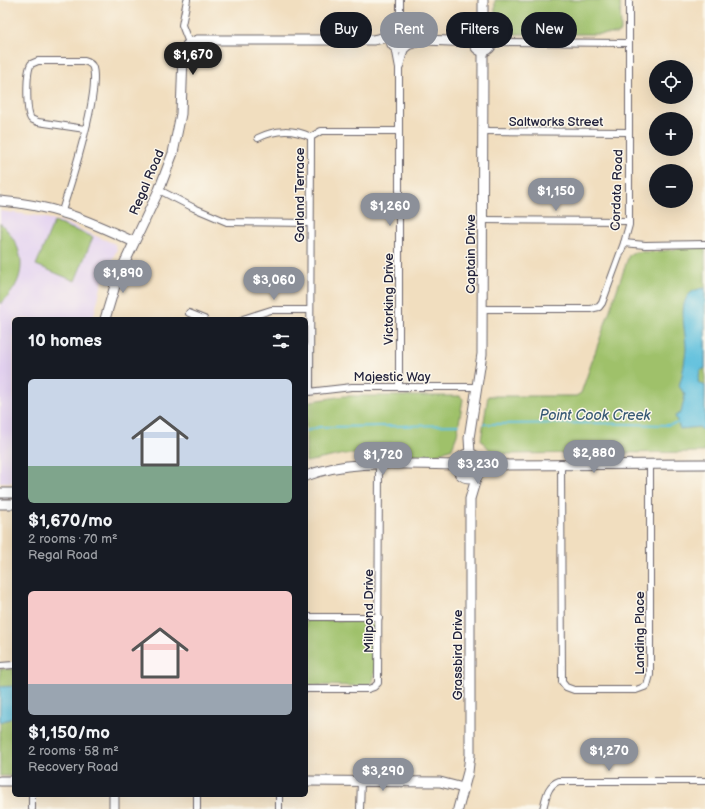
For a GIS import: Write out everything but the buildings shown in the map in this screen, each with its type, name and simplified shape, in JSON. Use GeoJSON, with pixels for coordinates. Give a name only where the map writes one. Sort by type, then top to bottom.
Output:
{"type":"FeatureCollection","features":[{"type":"Feature","properties":{"kind":"street"},"geometry":{"type":"LineString","coordinates":[[187,0],[182,25],[189,43],[202,40],[380,40]]}},
{"type":"Feature","properties":{"kind":"street","name":"Victorking Drive"},"geometry":{"type":"LineString","coordinates":[[400,0],[400,12]]}},
{"type":"Feature","properties":{"kind":"street"},"geometry":{"type":"LineString","coordinates":[[483,0],[483,12]]}},
{"type":"Feature","properties":{"kind":"street","name":"Cordata Road"},"geometry":{"type":"LineString","coordinates":[[482,309],[595,309],[602,302],[624,243],[629,221],[629,0]]}},
{"type":"Feature","properties":{"kind":"street"},"geometry":{"type":"LineString","coordinates":[[513,42],[629,43]]}},
{"type":"Feature","properties":{"kind":"street","name":"Regal Road"},"geometry":{"type":"LineString","coordinates":[[106,317],[114,287],[159,190],[176,141],[182,101],[183,54],[189,43]]}},
{"type":"Feature","properties":{"kind":"street","name":"Victorking Drive"},"geometry":{"type":"LineString","coordinates":[[395,48],[399,68],[399,387]]}},
{"type":"Feature","properties":{"kind":"street","name":"Victorking Drive"},"geometry":{"type":"LineString","coordinates":[[399,68],[404,48]]}},
{"type":"Feature","properties":{"kind":"street"},"geometry":{"type":"LineString","coordinates":[[476,48],[483,52],[489,48]]}},
{"type":"Feature","properties":{"kind":"street","name":"Captain Drive"},"geometry":{"type":"LineString","coordinates":[[470,454],[469,438],[482,354],[483,52]]}},
{"type":"Feature","properties":{"kind":"street"},"geometry":{"type":"LineString","coordinates":[[62,211],[85,129],[93,88],[94,73],[91,65],[84,61],[42,61],[31,64],[28,74],[28,112],[31,119],[38,122],[85,129]]}},
{"type":"Feature","properties":{"kind":"street"},"geometry":{"type":"LineString","coordinates":[[258,138],[277,131],[299,132],[311,137]]}},
{"type":"Feature","properties":{"kind":"street","name":"Garland Terrace"},"geometry":{"type":"LineString","coordinates":[[308,392],[311,137],[321,131],[399,131]]}},
{"type":"Feature","properties":{"kind":"street","name":"Saltworks Street"},"geometry":{"type":"LineString","coordinates":[[483,131],[629,132]]}},
{"type":"Feature","properties":{"kind":"street"},"geometry":{"type":"LineString","coordinates":[[159,190],[194,208],[227,222],[310,223]]}},
{"type":"Feature","properties":{"kind":"street"},"geometry":{"type":"LineString","coordinates":[[0,201],[23,203],[62,211],[88,220],[134,242]]}},
{"type":"Feature","properties":{"kind":"street"},"geometry":{"type":"LineString","coordinates":[[483,220],[629,221]]}},
{"type":"Feature","properties":{"kind":"street"},"geometry":{"type":"LineString","coordinates":[[624,243],[645,245],[705,244]]}},
{"type":"Feature","properties":{"kind":"street"},"geometry":{"type":"LineString","coordinates":[[249,317],[271,310],[309,310]]}},
{"type":"Feature","properties":{"kind":"street"},"geometry":{"type":"LineString","coordinates":[[189,313],[199,317]]}},
{"type":"Feature","properties":{"kind":"street","name":"Majestic Way"},"geometry":{"type":"LineString","coordinates":[[308,392],[338,387],[478,387]]}},
{"type":"Feature","properties":{"kind":"street"},"geometry":{"type":"LineString","coordinates":[[470,454],[479,459],[481,465],[477,475],[471,478],[464,477],[459,472],[458,465],[461,458],[470,454]]}},
{"type":"Feature","properties":{"kind":"street"},"geometry":{"type":"LineString","coordinates":[[481,465],[562,463],[705,464]]}},
{"type":"Feature","properties":{"kind":"street","name":"Landing Place"},"geometry":{"type":"LineString","coordinates":[[562,463],[562,679],[566,687],[571,689],[589,690],[639,690],[645,688],[650,680],[650,464]]}},
{"type":"Feature","properties":{"kind":"street"},"geometry":{"type":"LineString","coordinates":[[308,475],[337,468],[379,465],[458,465]]}},
{"type":"Feature","properties":{"kind":"street","name":"Millpond Drive"},"geometry":{"type":"LineString","coordinates":[[308,689],[368,689],[377,685],[379,674],[379,465]]}},
{"type":"Feature","properties":{"kind":"street","name":"Grassbird Drive"},"geometry":{"type":"LineString","coordinates":[[470,499],[477,475]]}},
{"type":"Feature","properties":{"kind":"street","name":"Grassbird Drive"},"geometry":{"type":"LineString","coordinates":[[458,809],[468,772],[470,745],[470,499],[464,477]]}},
{"type":"Feature","properties":{"kind":"street"},"geometry":{"type":"LineString","coordinates":[[0,493],[12,493]]}},
{"type":"Feature","properties":{"kind":"street"},"geometry":{"type":"LineString","coordinates":[[0,504],[12,504]]}},
{"type":"Feature","properties":{"kind":"street"},"geometry":{"type":"LineString","coordinates":[[308,617],[379,617]]}},
{"type":"Feature","properties":{"kind":"street"},"geometry":{"type":"LineString","coordinates":[[0,666],[12,665]]}},
{"type":"Feature","properties":{"kind":"street"},"geometry":{"type":"LineString","coordinates":[[0,781],[12,781]]}},
{"type":"Feature","properties":{"kind":"street"},"geometry":{"type":"LineString","coordinates":[[308,781],[440,782],[463,788]]}},
{"type":"Feature","properties":{"kind":"street"},"geometry":{"type":"LineString","coordinates":[[360,809],[361,781]]}},
{"type":"Feature","properties":{"kind":"street"},"geometry":{"type":"LineString","coordinates":[[543,809],[549,788],[554,783],[559,781],[705,781]]}},
{"type":"Feature","properties":{"kind":"street"},"geometry":{"type":"LineString","coordinates":[[32,797],[32,809]]}},
{"type":"Feature","properties":{"kind":"street"},"geometry":{"type":"LineString","coordinates":[[114,797],[114,809]]}},
{"type":"Feature","properties":{"kind":"street"},"geometry":{"type":"LineString","coordinates":[[197,797],[197,809]]}},
{"type":"Feature","properties":{"kind":"street"},"geometry":{"type":"LineString","coordinates":[[279,797],[279,809]]}},
{"type":"Feature","properties":{"kind":"shaded area"},"geometry":{"type":"Polygon","coordinates":[[[0,211],[38,216],[65,223],[115,244],[117,249],[102,283],[94,317],[12,317],[12,482],[0,482],[0,211]]]}},
{"type":"Feature","properties":{"kind":"green space"},"geometry":{"type":"Polygon","coordinates":[[[495,0],[620,0],[621,31],[617,34],[577,34],[577,12],[521,12],[521,34],[513,34],[513,12],[495,12],[495,0]]]}},
{"type":"Feature","properties":{"kind":"green space"},"geometry":{"type":"Polygon","coordinates":[[[54,222],[93,237],[75,281],[36,265],[54,222]]]}},
{"type":"Feature","properties":{"kind":"green space"},"geometry":{"type":"Polygon","coordinates":[[[0,223],[15,243],[20,253],[21,264],[20,274],[16,285],[0,304],[0,223]]]}},
{"type":"Feature","properties":{"kind":"green space"},"geometry":{"type":"Polygon","coordinates":[[[705,247],[705,452],[505,454],[490,450],[481,440],[488,396],[576,396],[581,393],[629,255],[631,253],[705,247]]]}},
{"type":"Feature","properties":{"kind":"green space"},"geometry":{"type":"Polygon","coordinates":[[[344,396],[460,396],[463,399],[457,435],[452,448],[435,455],[345,454],[308,462],[308,402],[344,396]]]}},
{"type":"Feature","properties":{"kind":"green space"},"geometry":{"type":"Polygon","coordinates":[[[308,620],[365,621],[372,623],[375,634],[376,653],[374,679],[372,683],[363,686],[308,685],[308,620]]]}},
{"type":"Feature","properties":{"kind":"green space"},"geometry":{"type":"Polygon","coordinates":[[[0,669],[12,669],[12,776],[0,776],[0,669]]]}},
{"type":"Feature","properties":{"kind":"water"},"geometry":{"type":"Polygon","coordinates":[[[705,288],[705,368],[700,371],[698,382],[705,386],[705,432],[699,427],[680,429],[675,416],[681,413],[685,395],[679,386],[684,368],[686,349],[683,320],[684,303],[688,296],[695,291],[705,288]]]}},
{"type":"Feature","properties":{"kind":"water"},"geometry":{"type":"Polygon","coordinates":[[[12,686],[12,717],[0,722],[0,687],[12,686]]]}},
{"type":"Feature","properties":{"kind":"waterway","name":"Point Cook Creek"},"geometry":{"type":"LineString","coordinates":[[484,424],[593,423],[667,425],[679,423]]}},
{"type":"Feature","properties":{"kind":"waterway","name":"Point Cook Creek"},"geometry":{"type":"LineString","coordinates":[[308,430],[319,427],[459,425]]}}]}
